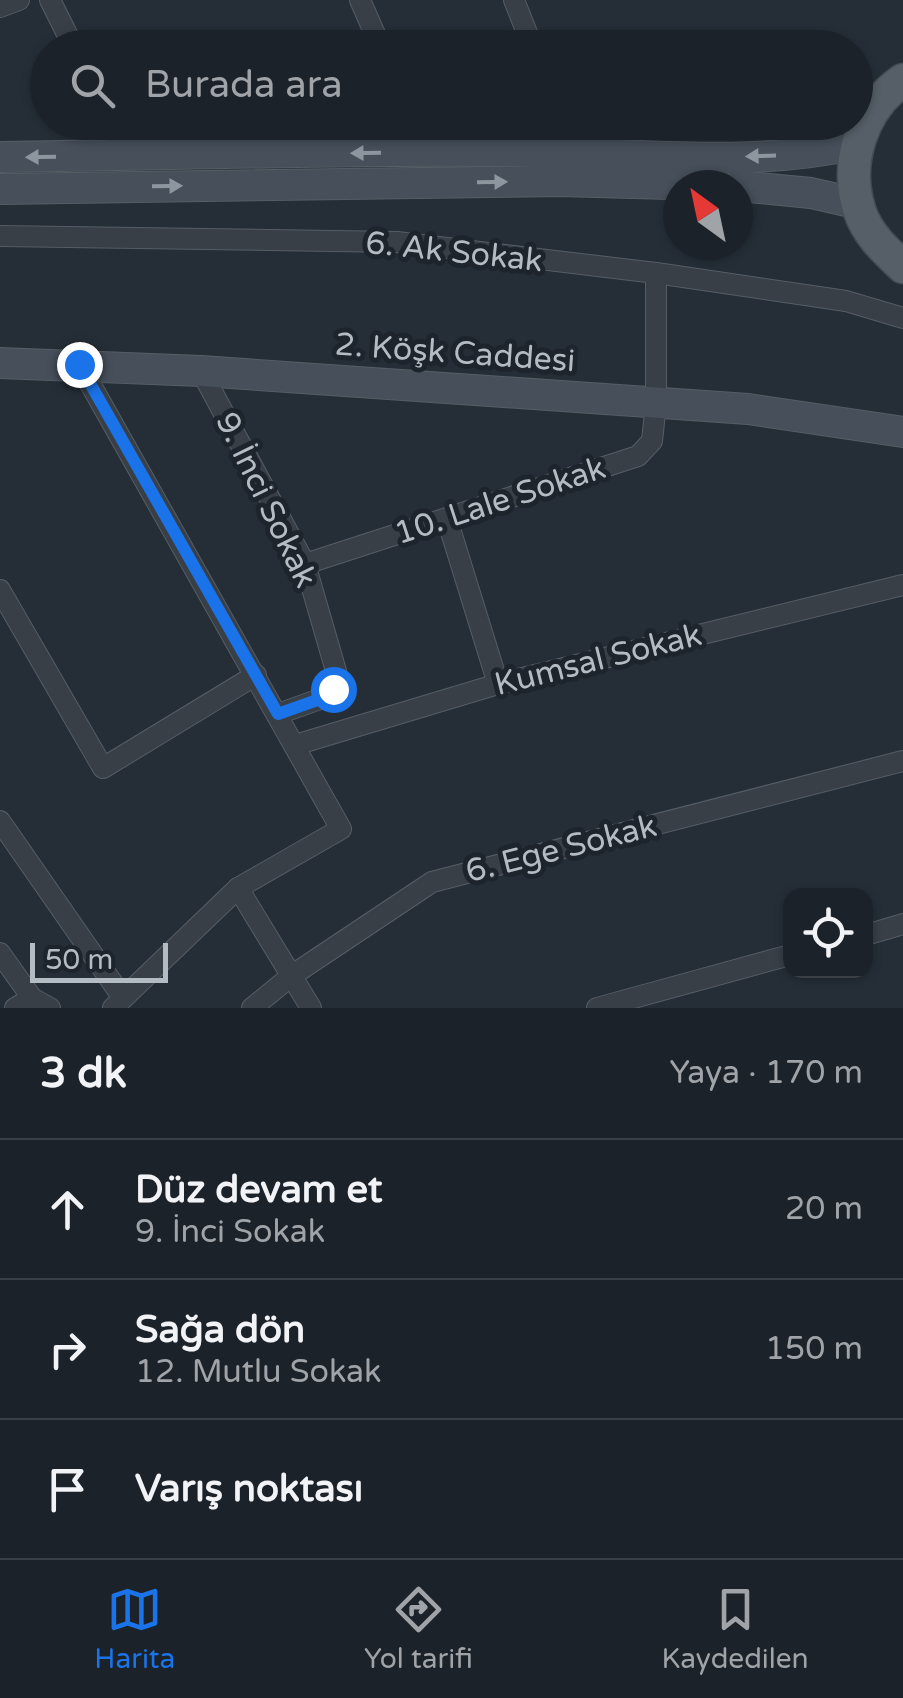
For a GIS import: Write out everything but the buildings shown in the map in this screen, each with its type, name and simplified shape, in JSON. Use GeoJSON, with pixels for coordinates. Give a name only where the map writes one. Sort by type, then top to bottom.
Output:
{"type":"FeatureCollection","features":[{"type":"Feature","properties":{"kind":"main road"},"geometry":{"type":"LineString","coordinates":[[873,111],[899,81]]}},
{"type":"Feature","properties":{"kind":"main road"},"geometry":{"type":"LineString","coordinates":[[859,140],[854,179],[859,204],[878,244],[903,267]]}},
{"type":"Feature","properties":{"kind":"main road"},"geometry":{"type":"LineString","coordinates":[[0,157],[438,152],[719,157],[814,154],[857,144]]}},
{"type":"Feature","properties":{"kind":"main road"},"geometry":{"type":"LineString","coordinates":[[0,189],[560,181],[663,184]]}},
{"type":"Feature","properties":{"kind":"main road"},"geometry":{"type":"LineString","coordinates":[[753,187],[812,193],[859,204]]}},
{"type":"Feature","properties":{"kind":"main road","name":"2. Köşk Caddesi"},"geometry":{"type":"LineString","coordinates":[[0,363],[201,371],[748,409],[903,432]]}},
{"type":"Feature","properties":{"kind":"street"},"geometry":{"type":"LineString","coordinates":[[0,7],[19,0]]}},
{"type":"Feature","properties":{"kind":"street"},"geometry":{"type":"LineString","coordinates":[[50,0],[65,30]]}},
{"type":"Feature","properties":{"kind":"street"},"geometry":{"type":"LineString","coordinates":[[360,0],[373,30]]}},
{"type":"Feature","properties":{"kind":"street"},"geometry":{"type":"LineString","coordinates":[[514,0],[526,30]]}},
{"type":"Feature","properties":{"kind":"street"},"geometry":{"type":"LineString","coordinates":[[120,140],[128,156]]}},
{"type":"Feature","properties":{"kind":"street"},"geometry":{"type":"LineString","coordinates":[[430,140],[438,152]]}},
{"type":"Feature","properties":{"kind":"street"},"geometry":{"type":"LineString","coordinates":[[571,140],[576,153]]}},
{"type":"Feature","properties":{"kind":"street","name":"6. Ak Sokak"},"geometry":{"type":"LineString","coordinates":[[0,236],[397,242],[656,273],[846,301],[903,318]]}},
{"type":"Feature","properties":{"kind":"street","name":"10. Lale Sokak"},"geometry":{"type":"LineString","coordinates":[[305,564],[638,456],[652,441],[656,402],[656,273]]}},
{"type":"Feature","properties":{"kind":"street"},"geometry":{"type":"LineString","coordinates":[[0,821],[118,1003],[238,888],[342,829],[79,364]]}},
{"type":"Feature","properties":{"kind":"street","name":"9. İnci Sokak"},"geometry":{"type":"LineString","coordinates":[[201,371],[305,564],[336,671],[333,689],[320,699],[278,714]]}},
{"type":"Feature","properties":{"kind":"street"},"geometry":{"type":"LineString","coordinates":[[447,520],[498,684]]}},
{"type":"Feature","properties":{"kind":"street","name":"Kumsal Sokak"},"geometry":{"type":"LineString","coordinates":[[296,745],[498,684],[903,584]]}},
{"type":"Feature","properties":{"kind":"street"},"geometry":{"type":"LineString","coordinates":[[4,604],[103,768],[256,675]]}},
{"type":"Feature","properties":{"kind":"street","name":"6. Ege Sokak"},"geometry":{"type":"LineString","coordinates":[[252,1008],[291,976],[432,882],[903,761]]}},
{"type":"Feature","properties":{"kind":"street"},"geometry":{"type":"LineString","coordinates":[[238,888],[311,1008]]}},
{"type":"Feature","properties":{"kind":"street"},"geometry":{"type":"LineString","coordinates":[[873,932],[903,924]]}},
{"type":"Feature","properties":{"kind":"street"},"geometry":{"type":"LineString","coordinates":[[0,953],[32,1005]]}},
{"type":"Feature","properties":{"kind":"street"},"geometry":{"type":"LineString","coordinates":[[597,1008],[783,957]]}},
{"type":"Feature","properties":{"kind":"route"},"geometry":{"type":"LineString","coordinates":[[79,364],[278,714],[320,699],[333,689]]}}]}
